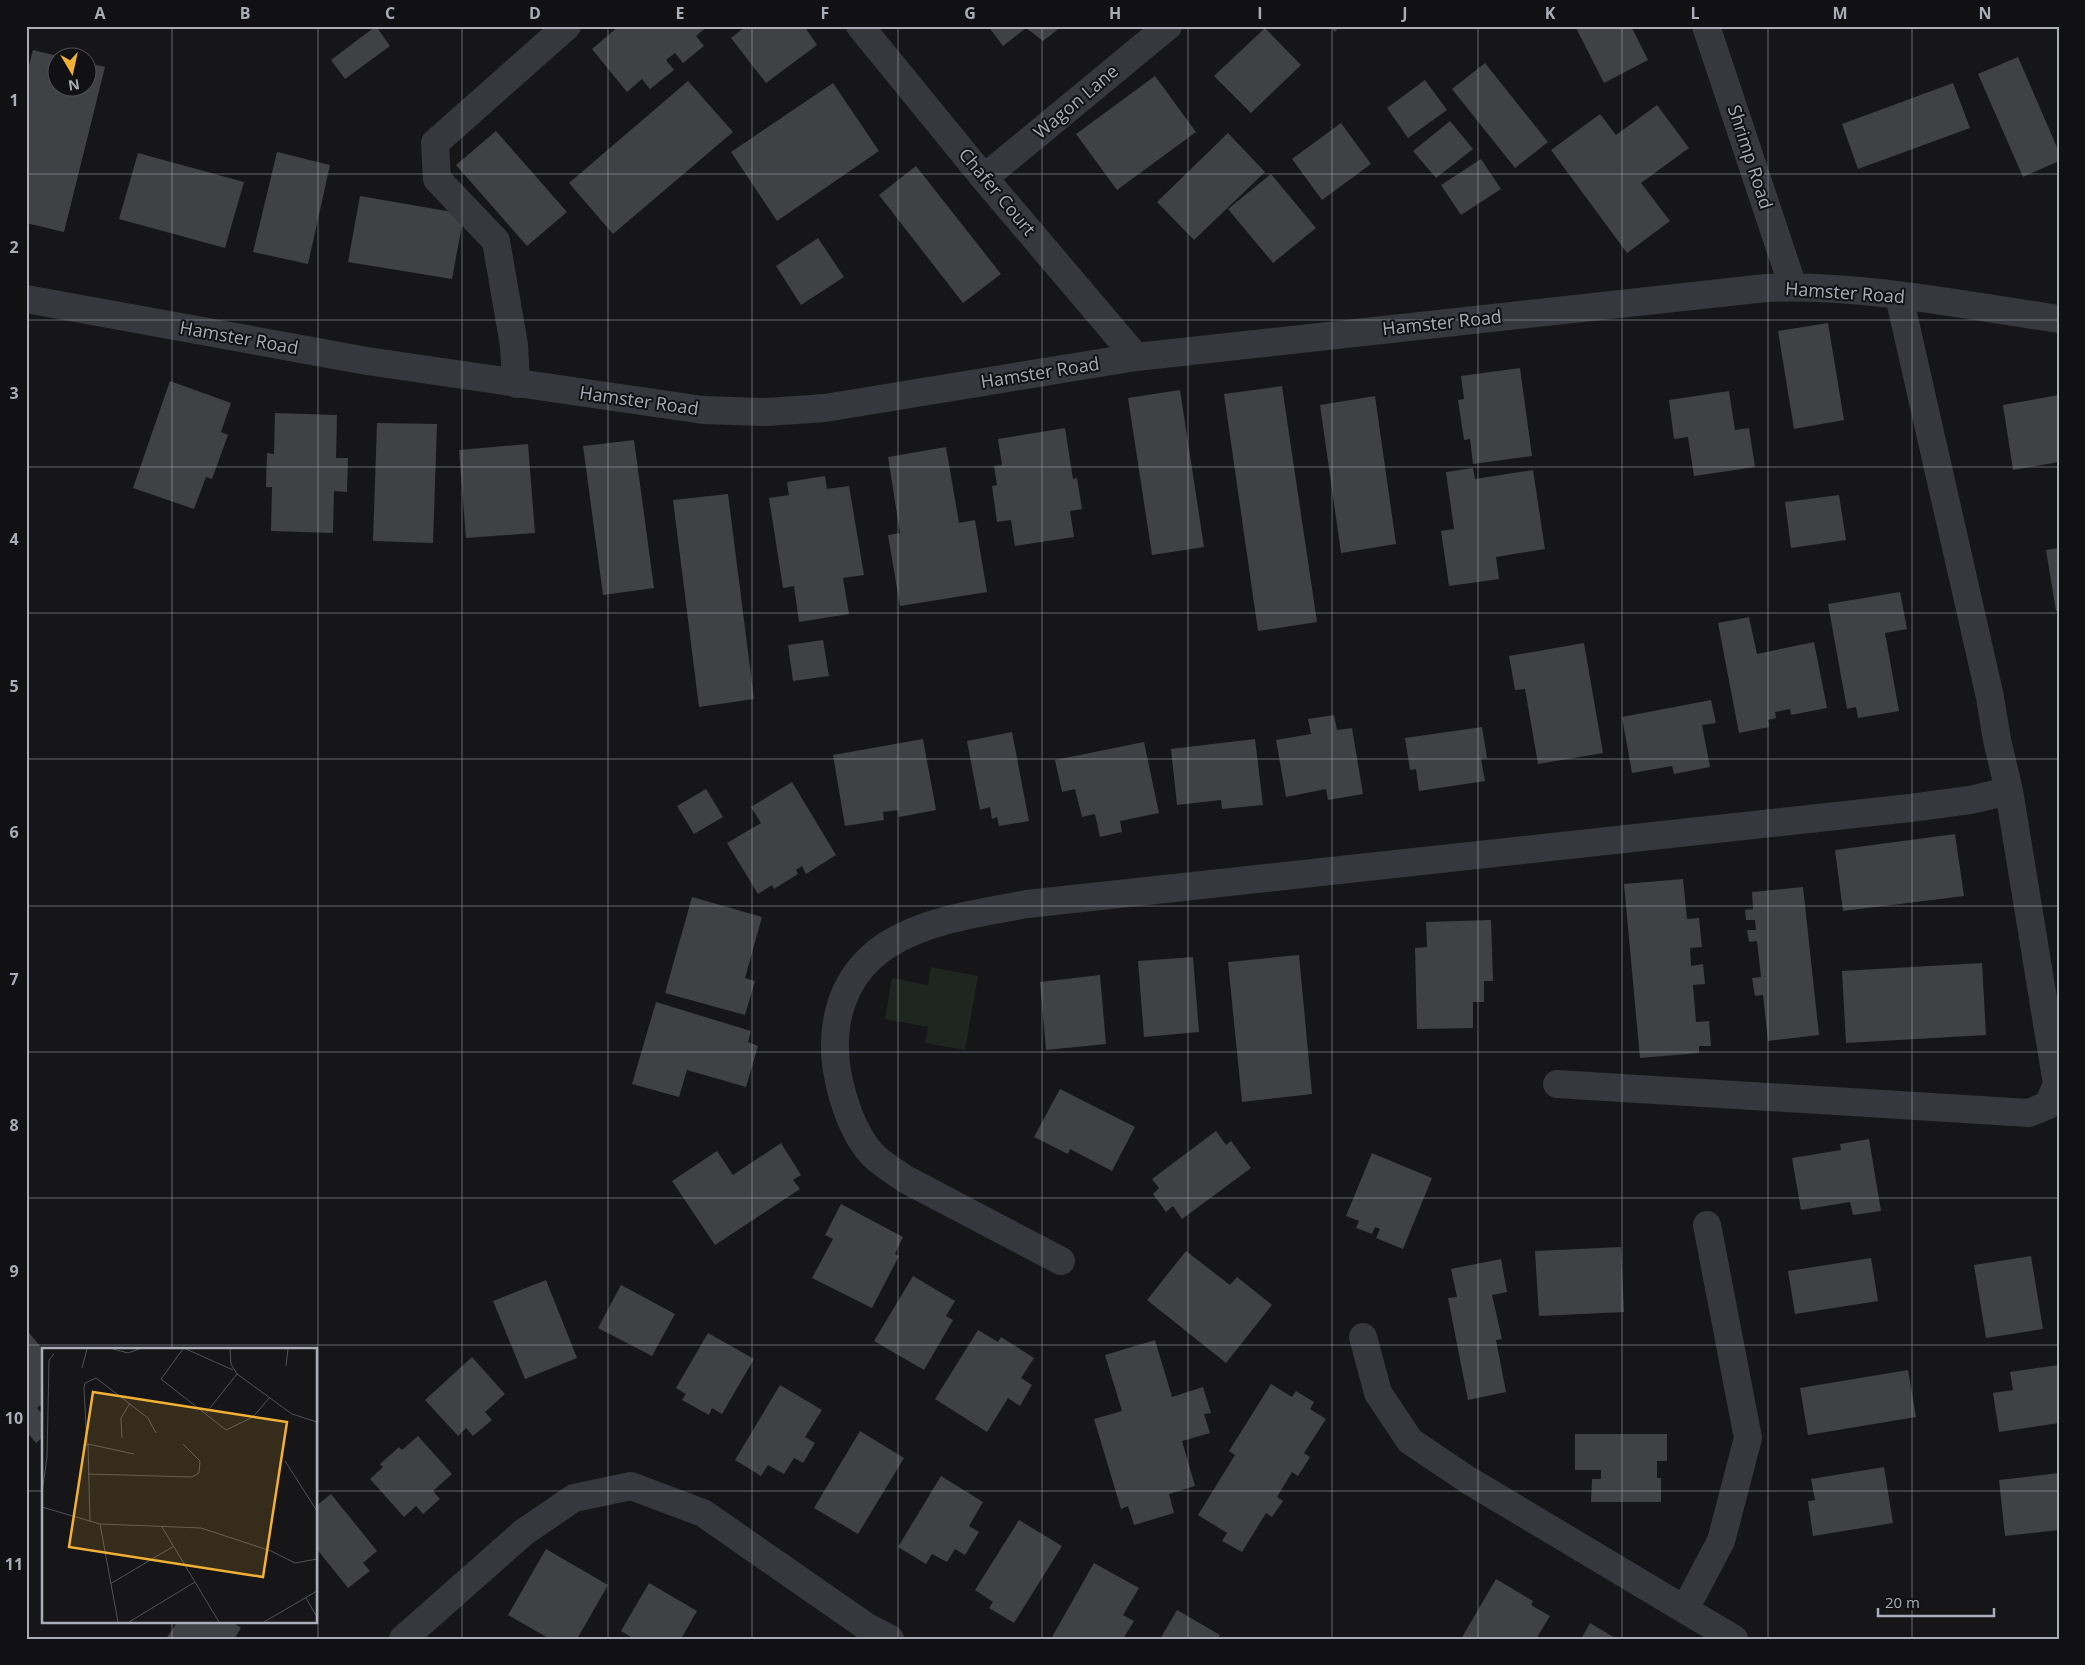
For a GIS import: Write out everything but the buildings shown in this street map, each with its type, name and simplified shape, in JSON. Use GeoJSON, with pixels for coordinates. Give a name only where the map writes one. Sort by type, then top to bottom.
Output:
{"type":"FeatureCollection","features":[{"type":"Feature","properties":{"kind":"street"},"geometry":{"type":"LineString","coordinates":[[516,384],[514,345],[496,241],[437,179],[434,143],[567,26]]}},
{"type":"Feature","properties":{"kind":"street","name":"Chafer Court"},"geometry":{"type":"LineString","coordinates":[[860,26],[984,178],[1136,357]]}},
{"type":"Feature","properties":{"kind":"street","name":"Wagon Lane"},"geometry":{"type":"LineString","coordinates":[[984,178],[1168,26]]}},
{"type":"Feature","properties":{"kind":"street","name":"Shrimp Road"},"geometry":{"type":"LineString","coordinates":[[1706,26],[1794,287]]}},
{"type":"Feature","properties":{"kind":"street","name":"Hamster Road"},"geometry":{"type":"LineString","coordinates":[[26,299],[368,361],[516,384],[703,410],[767,412],[825,408],[1136,357],[1726,291],[1794,287],[1899,296],[2059,319]]}},
{"type":"Feature","properties":{"kind":"street"},"geometry":{"type":"LineString","coordinates":[[1557,1084],[2029,1113],[2048,1105],[2058,1087],[2009,791],[1988,688],[1899,296]]}},
{"type":"Feature","properties":{"kind":"street"},"geometry":{"type":"LineString","coordinates":[[1061,1261],[889,1168],[872,1154],[858,1134],[848,1114],[836,1069],[834,1046],[836,1023],[845,992],[860,967],[885,946],[908,932],[948,920],[1027,904],[1910,808],[1970,800],[2009,791]]}},
{"type":"Feature","properties":{"kind":"street"},"geometry":{"type":"LineString","coordinates":[[1685,1609],[1721,1541],[1748,1438],[1707,1225]]}},
{"type":"Feature","properties":{"kind":"street"},"geometry":{"type":"LineString","coordinates":[[1363,1337],[1378,1393],[1410,1441],[1468,1480],[1734,1639]]}},
{"type":"Feature","properties":{"kind":"street"},"geometry":{"type":"LineString","coordinates":[[403,1639],[524,1532],[574,1498],[630,1486],[704,1513],[873,1635]]}},
{"type":"Feature","properties":{"kind":"shaded area"},"geometry":{"type":"Polygon","coordinates":[[[931,967],[978,976],[965,1050],[925,1043],[928,1027],[885,1019],[892,978],[928,985],[931,967]]]}}]}
